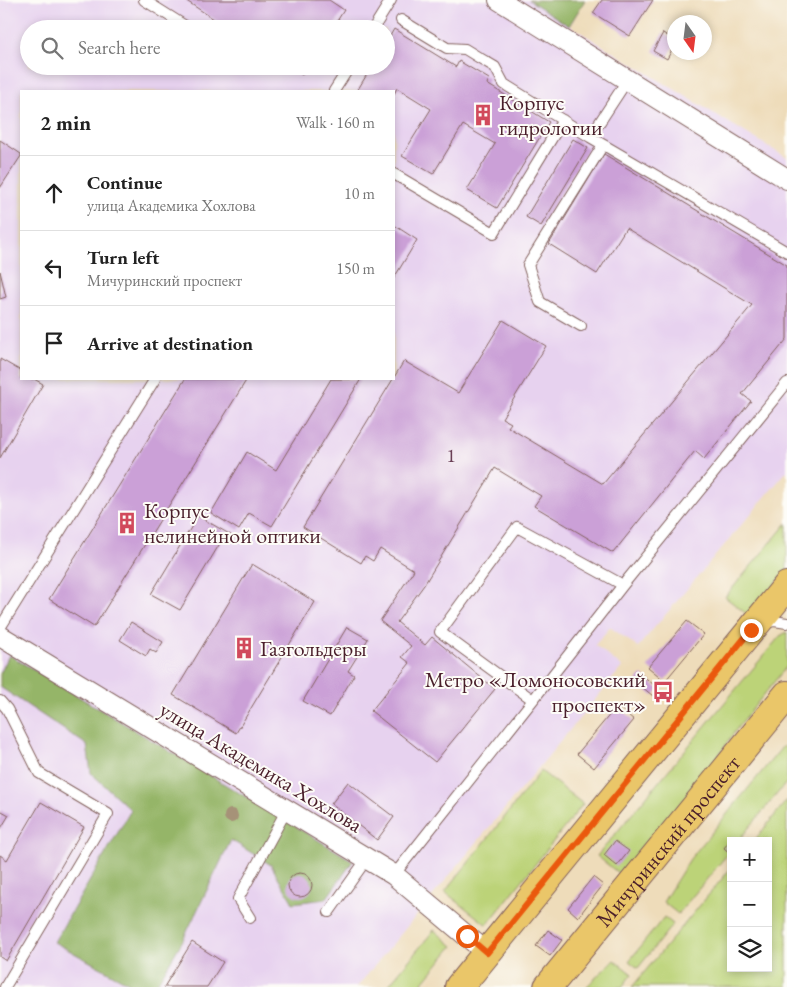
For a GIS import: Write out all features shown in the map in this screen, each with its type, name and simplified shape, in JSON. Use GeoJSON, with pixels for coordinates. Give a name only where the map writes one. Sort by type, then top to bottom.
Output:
{"type":"FeatureCollection","features":[{"type":"Feature","properties":{"kind":"main road"},"geometry":{"type":"LineString","coordinates":[[459,987],[787,586]]}},
{"type":"Feature","properties":{"kind":"main road","name":"Мичуринский проспект"},"geometry":{"type":"LineString","coordinates":[[548,987],[787,696]]}},
{"type":"Feature","properties":{"kind":"street"},"geometry":{"type":"LineString","coordinates":[[499,0],[787,179]]}},
{"type":"Feature","properties":{"kind":"street","name":"улица Академика Хохлова"},"geometry":{"type":"LineString","coordinates":[[0,636],[366,860],[394,875],[487,953]]}},
{"type":"Feature","properties":{"kind":"lane"},"geometry":{"type":"LineString","coordinates":[[144,0],[176,20]]}},
{"type":"Feature","properties":{"kind":"lane"},"geometry":{"type":"LineString","coordinates":[[379,20],[391,0]]}},
{"type":"Feature","properties":{"kind":"lane"},"geometry":{"type":"LineString","coordinates":[[401,20],[447,48],[465,49],[495,67],[504,84],[603,145],[787,252]]}},
{"type":"Feature","properties":{"kind":"lane"},"geometry":{"type":"LineString","coordinates":[[335,90],[344,75]]}},
{"type":"Feature","properties":{"kind":"lane"},"geometry":{"type":"LineString","coordinates":[[590,137],[628,79]]}},
{"type":"Feature","properties":{"kind":"lane"},"geometry":{"type":"LineString","coordinates":[[395,175],[494,233],[563,120]]}},
{"type":"Feature","properties":{"kind":"lane"},"geometry":{"type":"LineString","coordinates":[[581,326],[540,302],[528,265],[603,145]]}},
{"type":"Feature","properties":{"kind":"lane"},"geometry":{"type":"LineString","coordinates":[[0,628],[154,380]]}},
{"type":"Feature","properties":{"kind":"lane"},"geometry":{"type":"LineString","coordinates":[[394,875],[623,584],[787,382]]}},
{"type":"Feature","properties":{"kind":"lane"},"geometry":{"type":"LineString","coordinates":[[533,700],[440,632],[517,527],[623,584]]}},
{"type":"Feature","properties":{"kind":"lane"},"geometry":{"type":"LineString","coordinates":[[751,630],[764,622],[787,623]]}},
{"type":"Feature","properties":{"kind":"lane"},"geometry":{"type":"LineString","coordinates":[[0,701],[7,709],[39,773],[108,814],[5,987]]}},
{"type":"Feature","properties":{"kind":"lane"},"geometry":{"type":"LineString","coordinates":[[250,918],[238,899],[286,810]]}},
{"type":"Feature","properties":{"kind":"lane"},"geometry":{"type":"LineString","coordinates":[[329,912],[366,860]]}},
{"type":"Feature","properties":{"kind":"shaded area"},"geometry":{"type":"Polygon","coordinates":[[[0,0],[585,0],[570,26],[787,158],[787,471],[638,647],[610,627],[595,645],[622,667],[357,987],[0,987],[0,0]]]}},
{"type":"Feature","properties":{"kind":"green space"},"geometry":{"type":"Polygon","coordinates":[[[529,0],[585,0],[569,26],[529,0]]]}},
{"type":"Feature","properties":{"kind":"green space"},"geometry":{"type":"Polygon","coordinates":[[[787,523],[787,570],[749,616],[725,597],[787,523]]]}},
{"type":"Feature","properties":{"kind":"green space"},"geometry":{"type":"Polygon","coordinates":[[[787,632],[787,666],[738,727],[668,829],[628,881],[597,856],[780,636],[787,632]]]}},
{"type":"Feature","properties":{"kind":"green space"},"geometry":{"type":"Polygon","coordinates":[[[9,655],[353,861],[326,899],[293,903],[271,865],[231,840],[183,940],[155,987],[136,987],[54,942],[131,810],[91,773],[87,745],[0,687],[0,674],[9,655]]]}},
{"type":"Feature","properties":{"kind":"green space"},"geometry":{"type":"Polygon","coordinates":[[[783,746],[787,749],[787,782],[741,837],[727,837],[727,855],[678,914],[663,902],[690,859],[783,746]]]}},
{"type":"Feature","properties":{"kind":"green space"},"geometry":{"type":"Polygon","coordinates":[[[541,771],[583,804],[487,925],[445,892],[541,771]]]}},
{"type":"Feature","properties":{"kind":"green space"},"geometry":{"type":"Polygon","coordinates":[[[787,800],[787,987],[632,987],[727,873],[727,972],[772,972],[772,837],[757,837],[787,800]]]}},
{"type":"Feature","properties":{"kind":"green space"},"geometry":{"type":"Polygon","coordinates":[[[664,917],[673,924],[638,968],[629,961],[664,917]]]}},
{"type":"Feature","properties":{"kind":"green space"},"geometry":{"type":"Polygon","coordinates":[[[434,930],[453,946],[419,987],[387,987],[434,930]]]}},
{"type":"Feature","properties":{"kind":"green space"},"geometry":{"type":"Polygon","coordinates":[[[614,960],[632,974],[622,987],[586,987],[614,960]]]}},
{"type":"Feature","properties":{"kind":"building"},"geometry":{"type":"Polygon","coordinates":[[[185,0],[329,0],[344,10],[338,20],[215,20],[185,0]]]}},
{"type":"Feature","properties":{"kind":"building"},"geometry":{"type":"Polygon","coordinates":[[[602,0],[653,0],[630,36],[593,13],[602,0]]]}},
{"type":"Feature","properties":{"kind":"building","name":"Корпус гидрологии"},"geometry":{"type":"Polygon","coordinates":[[[395,30],[456,67],[459,61],[489,79],[487,84],[549,122],[497,208],[467,190],[495,144],[463,125],[433,174],[402,156],[431,109],[397,88],[395,92],[395,90],[358,90],[367,75],[395,75],[395,30]]]}},
{"type":"Feature","properties":{"kind":"building"},"geometry":{"type":"Polygon","coordinates":[[[663,33],[667,36],[667,59],[653,51],[663,33]]]}},
{"type":"Feature","properties":{"kind":"building"},"geometry":{"type":"Polygon","coordinates":[[[573,139],[588,148],[541,226],[526,217],[573,139]]]}},
{"type":"Feature","properties":{"kind":"building"},"geometry":{"type":"Polygon","coordinates":[[[0,140],[20,153],[20,158],[0,188],[0,140]]]}},
{"type":"Feature","properties":{"kind":"building"},"geometry":{"type":"Polygon","coordinates":[[[604,154],[787,265],[787,339],[742,394],[751,401],[704,459],[695,451],[613,553],[534,506],[541,496],[495,468],[424,585],[397,622],[425,645],[432,637],[495,689],[435,762],[371,711],[410,663],[402,657],[411,646],[380,621],[414,570],[380,549],[373,561],[365,556],[361,563],[303,527],[392,380],[395,380],[395,376],[404,361],[458,393],[503,320],[546,346],[502,418],[511,423],[508,427],[603,484],[752,305],[626,228],[597,274],[549,244],[604,154]]]}},
{"type":"Feature","properties":{"kind":"building"},"geometry":{"type":"Polygon","coordinates":[[[395,226],[417,240],[395,276],[395,226]]]}},
{"type":"Feature","properties":{"kind":"building"},"geometry":{"type":"Polygon","coordinates":[[[0,271],[6,297],[0,299],[0,271]]]}},
{"type":"Feature","properties":{"kind":"building"},"geometry":{"type":"Polygon","coordinates":[[[0,359],[20,370],[20,380],[36,380],[43,384],[0,458],[0,359]]]}},
{"type":"Feature","properties":{"kind":"building","name":"Корпус нелинейной оптики"},"geometry":{"type":"Polygon","coordinates":[[[184,380],[246,380],[94,627],[49,599],[184,380]]]}},
{"type":"Feature","properties":{"kind":"building"},"geometry":{"type":"Polygon","coordinates":[[[330,380],[360,380],[272,526],[249,513],[239,530],[211,513],[247,452],[276,470],[330,380]]]}},
{"type":"Feature","properties":{"kind":"building"},"geometry":{"type":"Polygon","coordinates":[[[198,516],[231,535],[226,542],[222,540],[180,610],[151,594],[198,516]]]}},
{"type":"Feature","properties":{"kind":"building","name":"Газгольдеры"},"geometry":{"type":"Polygon","coordinates":[[[252,564],[315,602],[236,733],[173,695],[252,564]]]}},
{"type":"Feature","properties":{"kind":"building"},"geometry":{"type":"Polygon","coordinates":[[[687,621],[704,634],[665,681],[648,667],[687,621]]]}},
{"type":"Feature","properties":{"kind":"building"},"geometry":{"type":"Polygon","coordinates":[[[131,622],[163,642],[156,653],[150,649],[146,656],[120,640],[131,622]]]}},
{"type":"Feature","properties":{"kind":"building"},"geometry":{"type":"Polygon","coordinates":[[[347,627],[368,639],[348,671],[354,675],[330,716],[303,701],[347,627]]]}},
{"type":"Feature","properties":{"kind":"building"},"geometry":{"type":"Polygon","coordinates":[[[642,675],[659,689],[653,696],[636,682],[642,675]]]}},
{"type":"Feature","properties":{"kind":"building"},"geometry":{"type":"Polygon","coordinates":[[[617,706],[634,720],[594,768],[577,754],[617,706]]]}},
{"type":"Feature","properties":{"kind":"building"},"geometry":{"type":"Polygon","coordinates":[[[348,782],[394,817],[377,840],[331,804],[348,782]]]}},
{"type":"Feature","properties":{"kind":"building"},"geometry":{"type":"Polygon","coordinates":[[[41,802],[84,827],[6,961],[0,957],[0,855],[7,860],[41,802]]]}},
{"type":"Feature","properties":{"kind":"building"},"geometry":{"type":"Polygon","coordinates":[[[0,810],[9,815],[0,830],[0,810]]]}},
{"type":"Feature","properties":{"kind":"building"},"geometry":{"type":"Polygon","coordinates":[[[615,841],[629,851],[617,866],[604,855],[615,841]]]}},
{"type":"Feature","properties":{"kind":"building"},"geometry":{"type":"Polygon","coordinates":[[[300,873],[309,876],[312,885],[309,894],[300,897],[291,894],[288,885],[291,876],[300,873]]]}},
{"type":"Feature","properties":{"kind":"building"},"geometry":{"type":"Polygon","coordinates":[[[593,877],[603,885],[578,917],[568,908],[593,877]]]}},
{"type":"Feature","properties":{"kind":"building"},"geometry":{"type":"Polygon","coordinates":[[[548,930],[562,940],[550,956],[536,946],[548,930]]]}},
{"type":"Feature","properties":{"kind":"building"},"geometry":{"type":"Polygon","coordinates":[[[192,942],[223,962],[207,987],[164,987],[192,942]]]}},
{"type":"Feature","properties":{"kind":"place","name":"Корпус гидрологии"},"geometry":{"type":"Point","coordinates":[483,115]}},
{"type":"Feature","properties":{"kind":"place","name":"Корпус нелинейной оптики"},"geometry":{"type":"Point","coordinates":[127,523]}},
{"type":"Feature","properties":{"kind":"place","name":"Газгольдеры"},"geometry":{"type":"Point","coordinates":[244,648]}},
{"type":"Feature","properties":{"kind":"place","name":"Метро «Ломоносовский проспект»"},"geometry":{"type":"Point","coordinates":[663,692]}},
{"type":"Feature","properties":{"kind":"route"},"geometry":{"type":"LineString","coordinates":[[467,936],[487,953],[751,630]]}}]}
